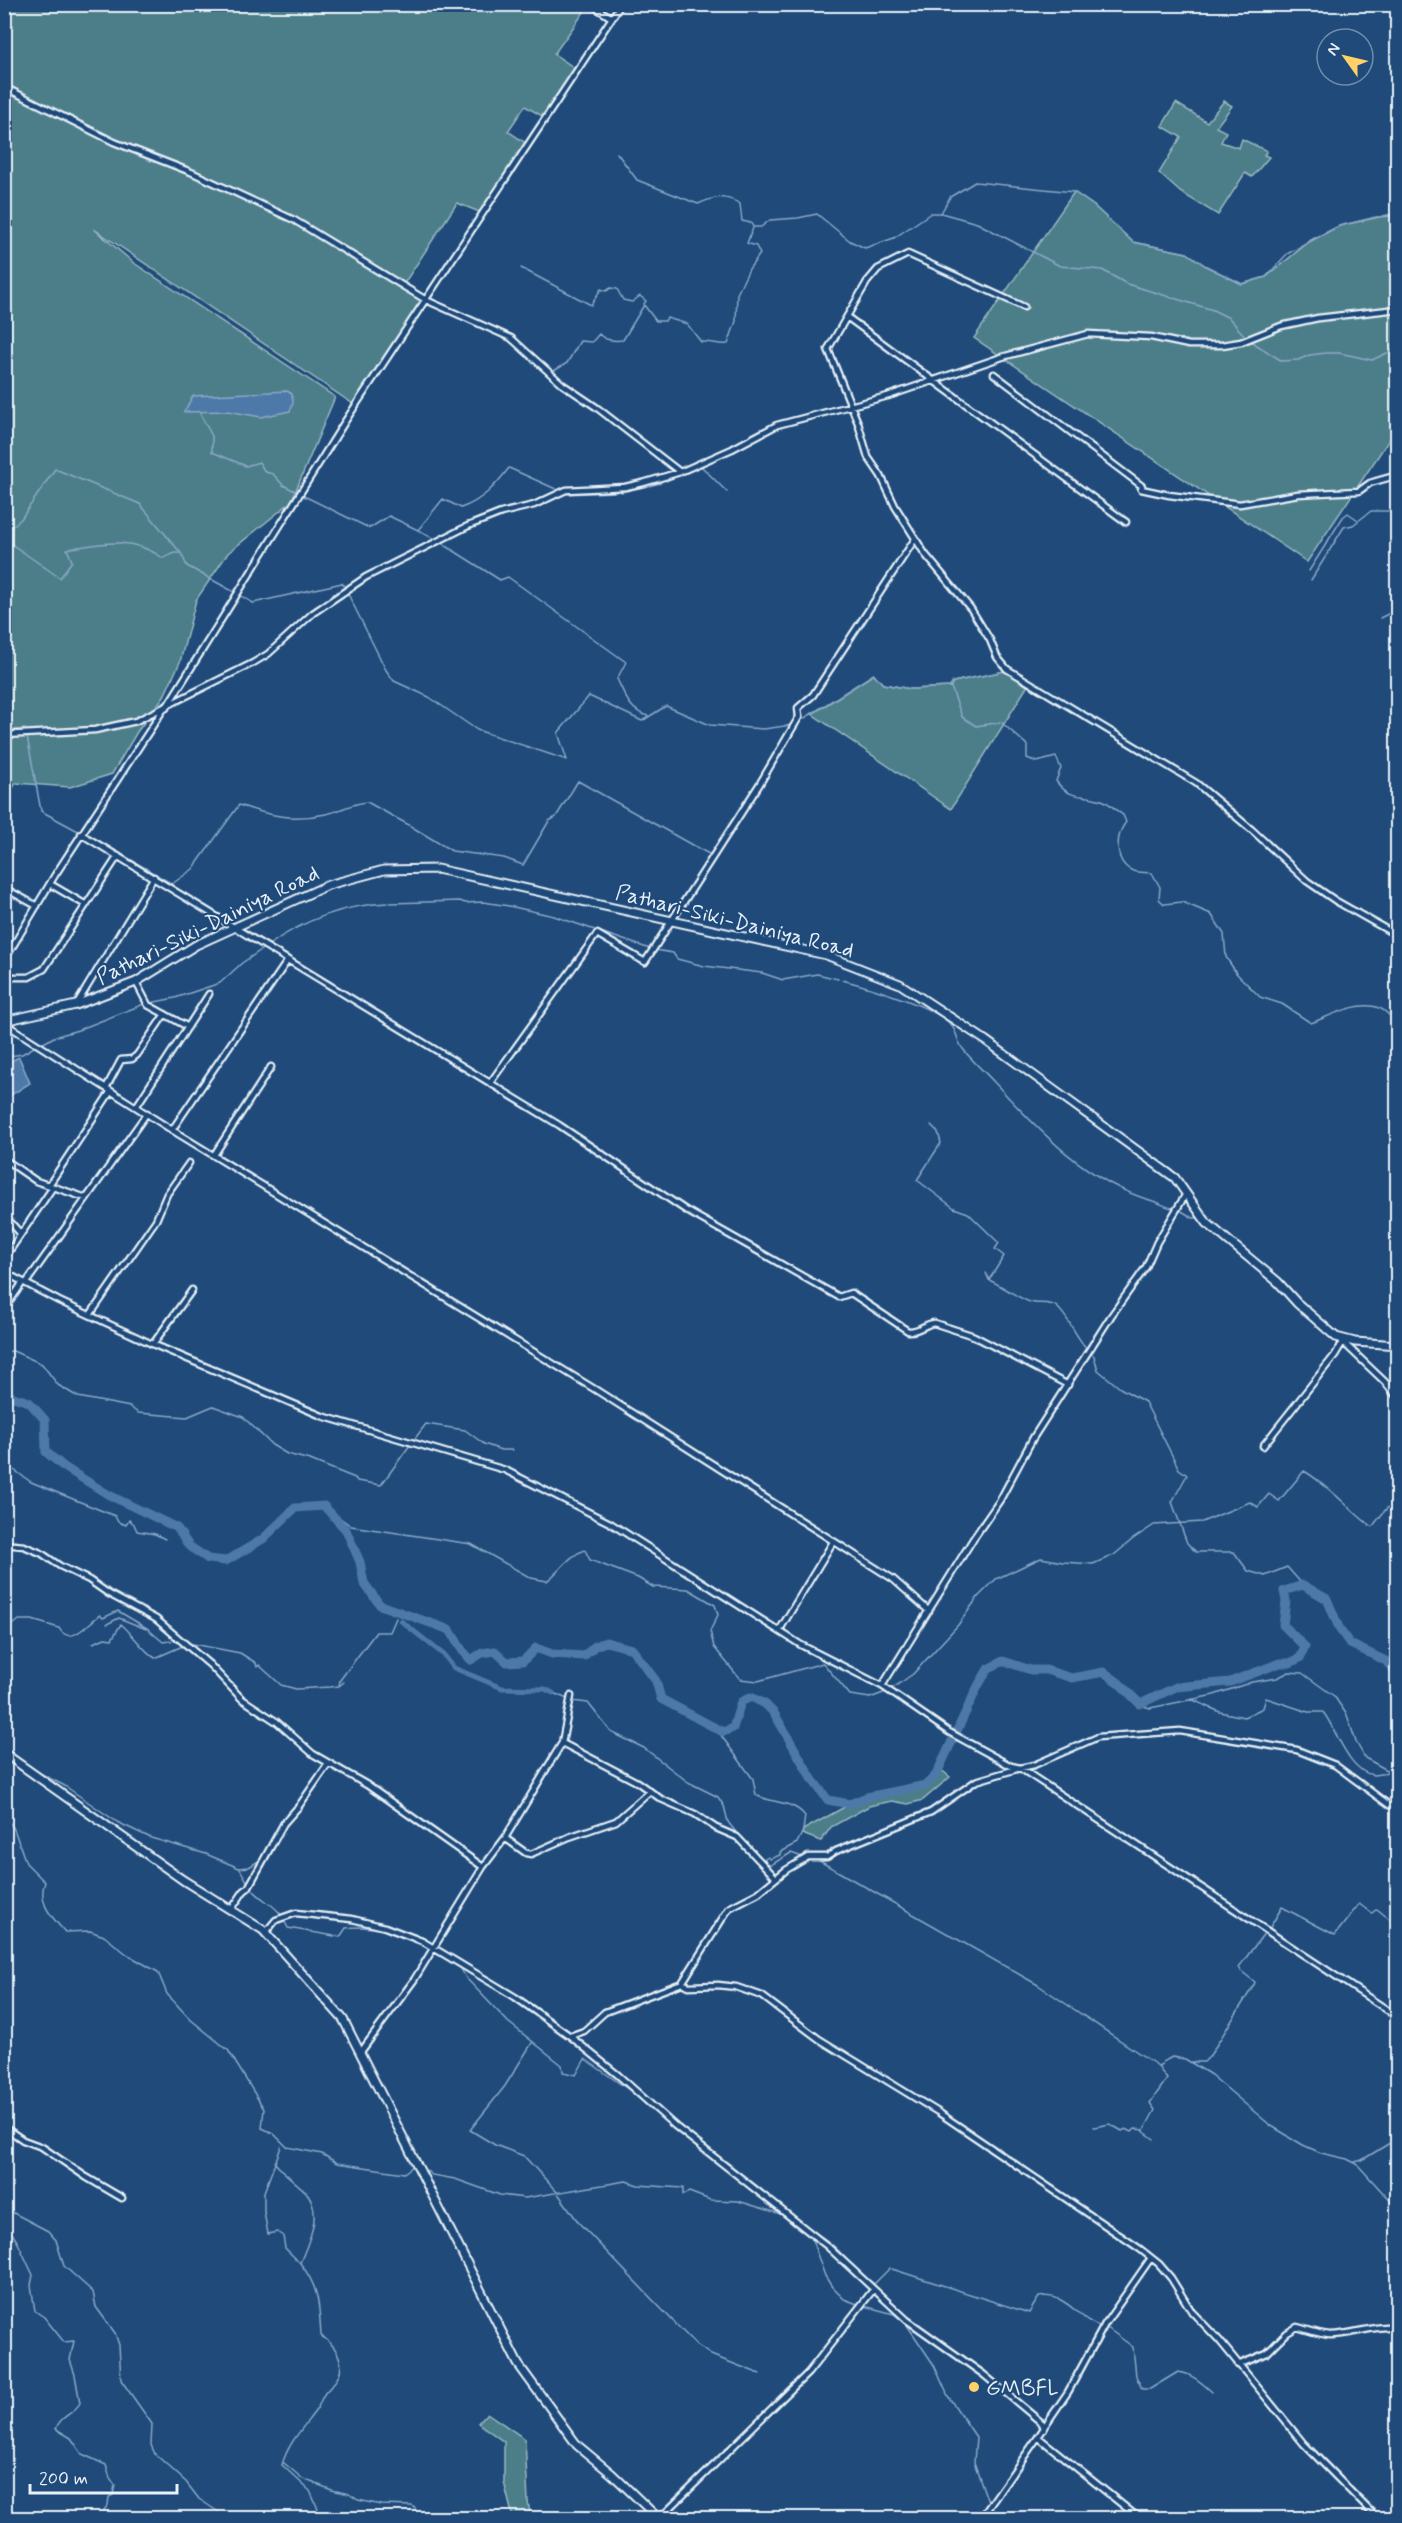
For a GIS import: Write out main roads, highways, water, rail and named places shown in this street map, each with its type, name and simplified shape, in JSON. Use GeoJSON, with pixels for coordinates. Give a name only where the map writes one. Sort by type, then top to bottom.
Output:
{"type":"FeatureCollection","features":[{"type":"Feature","properties":{"kind":"main road","name":"Pathari-Siki-Dainiya Road"},"geometry":{"type":"LineString","coordinates":[[4,1022],[76,1005],[136,982],[196,945],[235,926],[342,881],[384,870],[437,869],[826,955],[900,984],[985,1040],[1143,1153],[1175,1178],[1207,1223],[1278,1282],[1310,1315],[1336,1337],[1344,1340],[1398,1345]]}},
{"type":"Feature","properties":{"kind":"main road"},"geometry":{"type":"LineString","coordinates":[[4,1753],[174,1873],[265,1933],[343,2019],[518,2364],[577,2445],[659,2518]]}},
{"type":"Feature","properties":{"kind":"water"},"geometry":{"type":"Polygon","coordinates":[[[287,391],[292,394],[293,403],[290,411],[261,417],[228,411],[184,412],[193,396],[287,391]]]}},
{"type":"Feature","properties":{"kind":"water"},"geometry":{"type":"Polygon","coordinates":[[[19,1057],[30,1083],[5,1099],[5,1064],[19,1057]]]}},
{"type":"Feature","properties":{"kind":"waterway"},"geometry":{"type":"LineString","coordinates":[[617,153],[637,180],[698,204],[719,198],[734,201],[740,204],[742,221],[751,223],[753,227],[761,227],[770,220],[817,214],[850,241],[865,248],[894,238],[931,213],[941,213],[977,223],[1060,266],[1102,270],[1127,284],[1213,310],[1229,318],[1244,335]]}},
{"type":"Feature","properties":{"kind":"waterway"},"geometry":{"type":"LineString","coordinates":[[941,213],[950,197],[975,182],[1074,192],[1094,206],[1133,242],[1187,253],[1206,266],[1242,284],[1266,277],[1287,254],[1339,226],[1376,217],[1398,216]]}},
{"type":"Feature","properties":{"kind":"waterway"},"geometry":{"type":"LineString","coordinates":[[552,372],[567,363],[580,341],[592,342],[599,334],[607,339],[623,340],[644,305],[656,321],[665,321],[667,318],[687,324],[701,342],[728,344],[736,321],[737,294],[749,269],[760,254],[756,246],[747,243],[753,228]]}},
{"type":"Feature","properties":{"kind":"waterway"},"geometry":{"type":"LineString","coordinates":[[521,268],[591,305],[601,289],[606,291],[611,288],[617,289],[623,300],[632,302],[640,296],[646,301],[644,304]]}},
{"type":"Feature","properties":{"kind":"waterway"},"geometry":{"type":"LineString","coordinates":[[1249,340],[1282,361],[1298,360],[1310,355],[1326,353],[1339,353],[1372,360],[1398,348]]}},
{"type":"Feature","properties":{"kind":"waterway"},"geometry":{"type":"LineString","coordinates":[[199,412],[212,436],[212,452],[246,466],[259,462],[265,472],[273,474],[283,485],[297,492]]}},
{"type":"Feature","properties":{"kind":"waterway"},"geometry":{"type":"LineString","coordinates":[[666,481],[701,466],[727,492]]}},
{"type":"Feature","properties":{"kind":"waterway"},"geometry":{"type":"LineString","coordinates":[[302,495],[370,528],[389,516],[418,530],[443,499],[461,508],[469,505],[488,492],[509,468],[558,490]]}},
{"type":"Feature","properties":{"kind":"waterway"},"geometry":{"type":"LineString","coordinates":[[4,533],[21,519],[55,469],[140,504],[180,552]]}},
{"type":"Feature","properties":{"kind":"waterway"},"geometry":{"type":"LineString","coordinates":[[1368,483],[1390,475]]}},
{"type":"Feature","properties":{"kind":"waterway"},"geometry":{"type":"LineString","coordinates":[[621,492],[661,483]]}},
{"type":"Feature","properties":{"kind":"waterway"},"geometry":{"type":"LineString","coordinates":[[565,494],[617,492]]}},
{"type":"Feature","properties":{"kind":"waterway"},"geometry":{"type":"LineString","coordinates":[[1311,580],[1344,527],[1353,525],[1371,511],[1398,511]]}},
{"type":"Feature","properties":{"kind":"waterway"},"geometry":{"type":"LineString","coordinates":[[1309,571],[1343,517],[1348,513],[1358,520]]}},
{"type":"Feature","properties":{"kind":"waterway"},"geometry":{"type":"LineString","coordinates":[[418,530],[436,540]]}},
{"type":"Feature","properties":{"kind":"waterway"},"geometry":{"type":"LineString","coordinates":[[4,543],[7,541],[60,578],[72,561],[67,549],[116,543],[139,546],[163,558],[181,553],[187,566],[236,593]]}},
{"type":"Feature","properties":{"kind":"waterway"},"geometry":{"type":"LineString","coordinates":[[440,542],[500,580],[508,577],[626,662],[617,679],[632,706],[648,716]]}},
{"type":"Feature","properties":{"kind":"waterway"},"geometry":{"type":"LineString","coordinates":[[240,595],[253,603],[342,583],[345,588]]}},
{"type":"Feature","properties":{"kind":"waterway"},"geometry":{"type":"LineString","coordinates":[[347,592],[386,670],[394,681],[429,697],[477,730],[567,760],[558,733],[589,696],[642,721],[666,706],[710,725],[764,729],[792,725]]}},
{"type":"Feature","properties":{"kind":"waterway"},"geometry":{"type":"LineString","coordinates":[[1380,618],[1390,613],[1398,615]]}},
{"type":"Feature","properties":{"kind":"waterway"},"geometry":{"type":"LineString","coordinates":[[951,686],[953,682],[1005,671]]}},
{"type":"Feature","properties":{"kind":"waterway"},"geometry":{"type":"LineString","coordinates":[[800,721],[874,674],[883,684],[911,689],[951,687],[962,717],[976,726],[1001,722],[1027,745],[1027,758],[1037,762],[1056,757],[1061,768],[1056,781],[1061,787],[1072,794],[1104,801],[1123,815],[1126,822],[1118,842],[1122,862],[1133,871],[1152,873],[1160,887],[1159,899],[1164,904],[1182,902],[1211,914],[1224,934],[1226,957],[1237,974],[1260,997],[1282,1004],[1311,1023],[1354,1007],[1363,1006],[1382,1009],[1398,1023]]}},
{"type":"Feature","properties":{"kind":"waterway"},"geometry":{"type":"LineString","coordinates":[[4,731],[25,729],[26,731]]}},
{"type":"Feature","properties":{"kind":"waterway"},"geometry":{"type":"LineString","coordinates":[[27,736],[41,811],[80,832]]}},
{"type":"Feature","properties":{"kind":"waterway"},"geometry":{"type":"LineString","coordinates":[[86,833],[172,884],[193,869],[239,805],[271,815],[303,817],[326,814],[367,802],[452,851],[504,858],[523,865],[549,821],[556,817],[578,781],[692,845],[711,855],[712,853]]}},
{"type":"Feature","properties":{"kind":"waterway"},"geometry":{"type":"LineString","coordinates":[[390,903],[460,901],[509,906],[554,916],[650,949]]}},
{"type":"Feature","properties":{"kind":"waterway"},"geometry":{"type":"LineString","coordinates":[[269,945],[296,928],[325,915],[371,904],[387,903]]}},
{"type":"Feature","properties":{"kind":"waterway"},"geometry":{"type":"LineString","coordinates":[[150,1003],[175,998],[220,983],[242,963],[264,948]]}},
{"type":"Feature","properties":{"kind":"waterway"},"geometry":{"type":"LineString","coordinates":[[655,950],[673,953],[677,959],[704,966],[762,973],[783,980],[817,974],[838,979]]}},
{"type":"Feature","properties":{"kind":"waterway"},"geometry":{"type":"LineString","coordinates":[[842,980],[917,1004],[943,1018],[953,1027],[961,1046],[970,1058],[1029,1119],[1066,1153],[1107,1182],[1129,1193],[1174,1208]]}},
{"type":"Feature","properties":{"kind":"waterway"},"geometry":{"type":"LineString","coordinates":[[42,1044],[54,1037],[144,1004]]}},
{"type":"Feature","properties":{"kind":"waterway"},"geometry":{"type":"LineString","coordinates":[[4,1057],[22,1054],[36,1046]]}},
{"type":"Feature","properties":{"kind":"waterway"},"geometry":{"type":"LineString","coordinates":[[931,1125],[938,1132],[941,1143],[917,1180],[954,1208],[968,1213],[999,1243],[995,1249],[1004,1256],[989,1280]]}},
{"type":"Feature","properties":{"kind":"waterway"},"geometry":{"type":"LineString","coordinates":[[1180,1210],[1193,1218],[1201,1218]]}},
{"type":"Feature","properties":{"kind":"waterway"},"geometry":{"type":"LineString","coordinates":[[986,1273],[989,1280],[1025,1300],[1057,1307],[1087,1349]]}},
{"type":"Feature","properties":{"kind":"waterway"},"geometry":{"type":"LineString","coordinates":[[1262,1273],[1283,1293]]}},
{"type":"Feature","properties":{"kind":"waterway"},"geometry":{"type":"LineString","coordinates":[[1299,1309],[1324,1331]]}},
{"type":"Feature","properties":{"kind":"waterway"},"geometry":{"type":"LineString","coordinates":[[1345,1348],[1375,1376],[1398,1405]]}},
{"type":"Feature","properties":{"kind":"waterway"},"geometry":{"type":"LineString","coordinates":[[4,1352],[13,1351],[42,1364],[58,1385],[78,1397],[130,1407],[138,1413],[187,1417],[213,1406],[243,1417],[272,1445],[287,1454],[310,1460],[355,1478],[357,1481],[381,1485],[410,1445]]}},
{"type":"Feature","properties":{"kind":"waterway"},"geometry":{"type":"LineString","coordinates":[[1090,1352],[1094,1356],[1098,1370],[1120,1388],[1145,1402],[1179,1469],[1187,1475],[1172,1502],[1187,1543],[1196,1552],[1234,1552],[1248,1571],[1265,1576],[1287,1567],[1303,1585]]}},
{"type":"Feature","properties":{"kind":"waterway"},"geometry":{"type":"LineString","coordinates":[[4,1394],[29,1402],[45,1420],[46,1452],[64,1467],[109,1495],[177,1528],[189,1546],[208,1559],[226,1561],[263,1539],[295,1508],[324,1506],[346,1530],[360,1562],[364,1583],[380,1605],[450,1630],[471,1660],[482,1653],[495,1651],[507,1662],[523,1661],[536,1648],[552,1654],[584,1656],[595,1646],[606,1642],[632,1649],[656,1681],[661,1699],[723,1732],[733,1728],[741,1702],[751,1697],[765,1704],[774,1713],[812,1779],[828,1800],[850,1804],[867,1797],[926,1785],[936,1775],[988,1669],[1003,1661],[1031,1670],[1046,1670],[1072,1678],[1104,1672],[1140,1704],[1176,1687],[1230,1682],[1280,1663],[1290,1663],[1300,1658],[1305,1647],[1283,1625],[1286,1601],[1284,1591],[1303,1585],[1327,1599],[1340,1630],[1350,1644],[1386,1661],[1398,1675]]}},
{"type":"Feature","properties":{"kind":"waterway"},"geometry":{"type":"LineString","coordinates":[[413,1441],[426,1424],[465,1430],[484,1444],[501,1450],[513,1450]]}},
{"type":"Feature","properties":{"kind":"waterway"},"geometry":{"type":"LineString","coordinates":[[4,1463],[31,1482],[115,1516],[118,1522],[126,1525],[129,1520],[137,1531],[155,1534],[165,1539]]}},
{"type":"Feature","properties":{"kind":"waterway"},"geometry":{"type":"LineString","coordinates":[[890,1690],[913,1674],[996,1579],[1041,1558],[1093,1564],[1114,1555],[1154,1525],[1202,1522],[1250,1502],[1258,1507],[1269,1494],[1279,1501],[1304,1471],[1322,1483],[1372,1527],[1387,1508],[1390,1507],[1398,1512]]}},
{"type":"Feature","properties":{"kind":"waterway"},"geometry":{"type":"LineString","coordinates":[[324,1506],[351,1526],[471,1544],[531,1578],[547,1581],[569,1559],[585,1550],[590,1560],[638,1578],[653,1587],[688,1589],[715,1605],[718,1615],[710,1631],[714,1647],[740,1679],[758,1681],[823,1663],[850,1695],[870,1698],[886,1692]]}},
{"type":"Feature","properties":{"kind":"waterway"},"geometry":{"type":"LineString","coordinates":[[4,1632],[19,1620],[32,1620],[59,1628],[68,1635],[74,1635],[100,1615],[103,1618],[118,1611],[150,1630]]}},
{"type":"Feature","properties":{"kind":"waterway"},"geometry":{"type":"LineString","coordinates":[[107,1624],[119,1618],[146,1629]]}},
{"type":"Feature","properties":{"kind":"waterway"},"geometry":{"type":"LineString","coordinates":[[339,1686],[340,1680],[376,1632],[390,1632],[396,1618]]}},
{"type":"Feature","properties":{"kind":"waterway"},"geometry":{"type":"LineString","coordinates":[[401,1621],[444,1655],[454,1668],[502,1688],[545,1689],[553,1693]]}},
{"type":"Feature","properties":{"kind":"waterway"},"geometry":{"type":"LineString","coordinates":[[93,1643],[105,1638],[112,1639],[121,1624],[155,1658],[185,1645]]}},
{"type":"Feature","properties":{"kind":"waterway"},"geometry":{"type":"LineString","coordinates":[[150,1631],[163,1642],[183,1639]]}},
{"type":"Feature","properties":{"kind":"waterway"},"geometry":{"type":"LineString","coordinates":[[188,1643],[240,1653],[256,1663],[257,1667],[259,1665],[281,1685],[296,1689],[339,1686],[344,1682]]}},
{"type":"Feature","properties":{"kind":"waterway"},"geometry":{"type":"LineString","coordinates":[[1140,1705],[1150,1708],[1214,1695],[1252,1682],[1277,1678],[1289,1672],[1302,1673],[1334,1696],[1347,1715],[1356,1742],[1365,1758],[1398,1776]]}},
{"type":"Feature","properties":{"kind":"waterway"},"geometry":{"type":"LineString","coordinates":[[553,1693],[572,1701],[588,1703],[611,1732],[644,1748],[688,1782],[718,1797],[724,1806],[728,1822],[739,1836]]}},
{"type":"Feature","properties":{"kind":"waterway"},"geometry":{"type":"LineString","coordinates":[[1191,1699],[1220,1712],[1244,1717],[1263,1708],[1266,1698],[1308,1712],[1323,1712],[1344,1749],[1357,1766],[1373,1775],[1387,1772]]}},
{"type":"Feature","properties":{"kind":"waterway"},"geometry":{"type":"LineString","coordinates":[[717,1730],[753,1779],[756,1795],[795,1807],[805,1816],[803,1830]]}},
{"type":"Feature","properties":{"kind":"waterway"},"geometry":{"type":"LineString","coordinates":[[4,1746],[26,1765]]}},
{"type":"Feature","properties":{"kind":"waterway"},"geometry":{"type":"LineString","coordinates":[[30,1768],[65,1786],[117,1822],[151,1838],[206,1854],[239,1868],[249,1867],[263,1858]]}},
{"type":"Feature","properties":{"kind":"waterway"},"geometry":{"type":"LineString","coordinates":[[4,1815],[14,1829],[26,1863],[45,1882],[44,1903],[55,1921],[65,1932],[90,1931],[104,1936],[128,1955],[158,1972],[167,1994],[190,2019],[228,2050],[264,2109],[262,2128],[273,2133],[287,2147],[322,2154],[337,2163],[404,2173],[413,2166]]}},
{"type":"Feature","properties":{"kind":"waterway"},"geometry":{"type":"LineString","coordinates":[[267,1858],[285,1825]]}},
{"type":"Feature","properties":{"kind":"waterway"},"geometry":{"type":"LineString","coordinates":[[762,1861],[768,1857],[770,1859],[780,1855],[780,1852],[797,1843],[803,1831]]}},
{"type":"Feature","properties":{"kind":"waterway"},"geometry":{"type":"LineString","coordinates":[[765,1863],[769,1866],[791,1853],[805,1858]]}},
{"type":"Feature","properties":{"kind":"waterway"},"geometry":{"type":"LineString","coordinates":[[816,1859],[1038,1985],[1158,2066],[1162,2064]]}},
{"type":"Feature","properties":{"kind":"waterway"},"geometry":{"type":"LineString","coordinates":[[240,1869],[248,1883]]}},
{"type":"Feature","properties":{"kind":"waterway"},"geometry":{"type":"LineString","coordinates":[[251,1887],[281,1915]]}},
{"type":"Feature","properties":{"kind":"waterway"},"geometry":{"type":"LineString","coordinates":[[1269,1929],[1282,1907],[1335,1935],[1359,1904],[1372,1913],[1377,1909],[1398,1926]]}},
{"type":"Feature","properties":{"kind":"waterway"},"geometry":{"type":"LineString","coordinates":[[284,1920],[288,1928],[340,1937],[346,1928],[368,1927],[397,1934],[427,1946]]}},
{"type":"Feature","properties":{"kind":"waterway"},"geometry":{"type":"LineString","coordinates":[[1191,2062],[1204,2062],[1209,2057],[1254,1985],[1255,1982],[1239,1967],[1265,1932]]}},
{"type":"Feature","properties":{"kind":"waterway"},"geometry":{"type":"LineString","coordinates":[[1272,1937],[1361,1995]]}},
{"type":"Feature","properties":{"kind":"waterway"},"geometry":{"type":"LineString","coordinates":[[443,1956],[460,1967],[466,1978],[508,2022],[562,2065],[563,2072],[576,2075],[585,2059],[629,2090],[654,2112]]}},
{"type":"Feature","properties":{"kind":"waterway"},"geometry":{"type":"LineString","coordinates":[[1385,2011],[1398,2022]]}},
{"type":"Feature","properties":{"kind":"waterway"},"geometry":{"type":"LineString","coordinates":[[532,2043],[505,2086],[470,2130],[495,2145],[524,2156],[557,2192],[579,2223],[695,2344],[711,2355],[760,2374]]}},
{"type":"Feature","properties":{"kind":"waterway"},"geometry":{"type":"LineString","coordinates":[[1163,2062],[1172,2057],[1185,2059],[1211,2075],[1270,2125],[1303,2145],[1357,2164],[1394,2205],[1398,2220]]}},
{"type":"Feature","properties":{"kind":"waterway"},"geometry":{"type":"LineString","coordinates":[[1094,2127],[1110,2124],[1122,2131],[1126,2129],[1132,2132],[1135,2129],[1144,2130],[1155,2110],[1150,2103],[1167,2079],[1158,2067]]}},
{"type":"Feature","properties":{"kind":"waterway"},"geometry":{"type":"LineString","coordinates":[[1143,2131],[1154,2139]]}},
{"type":"Feature","properties":{"kind":"waterway"},"geometry":{"type":"LineString","coordinates":[[1355,2162],[1398,2138]]}},
{"type":"Feature","properties":{"kind":"waterway"},"geometry":{"type":"LineString","coordinates":[[281,2147],[264,2192],[264,2212],[268,2234],[277,2232],[283,2236],[285,2248],[300,2263]]}},
{"type":"Feature","properties":{"kind":"waterway"},"geometry":{"type":"LineString","coordinates":[[275,2163],[306,2192],[314,2209],[313,2227],[300,2263],[315,2289],[319,2306],[321,2336],[334,2347],[341,2364],[338,2378],[325,2393],[292,2443],[282,2465],[310,2491],[322,2518]]}},
{"type":"Feature","properties":{"kind":"waterway"},"geometry":{"type":"LineString","coordinates":[[423,2168],[432,2175],[455,2179],[500,2195],[525,2198],[626,2181],[638,2185],[683,2188],[683,2195],[689,2192],[710,2200],[738,2201],[784,2215],[792,2224],[811,2237],[825,2276],[832,2287],[844,2299],[860,2305]]}},
{"type":"Feature","properties":{"kind":"waterway"},"geometry":{"type":"LineString","coordinates":[[4,2208],[48,2231],[56,2240],[64,2266],[93,2292],[96,2307],[115,2333],[119,2345],[121,2380],[152,2424],[151,2445],[155,2454],[186,2482],[199,2499],[220,2513],[236,2518]]}},
{"type":"Feature","properties":{"kind":"waterway"},"geometry":{"type":"LineString","coordinates":[[4,2220],[33,2275],[31,2285],[35,2311],[44,2317],[64,2342],[74,2341],[70,2360],[80,2403],[56,2429],[71,2438],[82,2454],[106,2465],[115,2485],[113,2495],[109,2497],[108,2505],[104,2510],[105,2518]]}},
{"type":"Feature","properties":{"kind":"waterway"},"geometry":{"type":"LineString","coordinates":[[814,2233],[823,2237],[858,2272],[874,2284],[890,2268]]}},
{"type":"Feature","properties":{"kind":"waterway"},"geometry":{"type":"LineString","coordinates":[[1398,2235],[1395,2242],[1398,2252]]}},
{"type":"Feature","properties":{"kind":"waterway"},"geometry":{"type":"LineString","coordinates":[[892,2269],[1029,2313],[1039,2297],[1057,2298],[1086,2319],[1102,2327]]}},
{"type":"Feature","properties":{"kind":"waterway"},"geometry":{"type":"LineString","coordinates":[[864,2306],[894,2314],[907,2325],[934,2365],[948,2396],[976,2437],[974,2462],[989,2505]]}},
{"type":"Feature","properties":{"kind":"waterway"},"geometry":{"type":"LineString","coordinates":[[1106,2327],[1133,2347],[1136,2376],[1142,2389],[1150,2389],[1178,2372],[1192,2376],[1212,2392]]}},
{"type":"Feature","properties":{"kind":"waterway"},"geometry":{"type":"LineString","coordinates":[[284,2463],[303,2479],[349,2494],[358,2500],[381,2505],[412,2506],[419,2518]]}},
{"type":"Feature","properties":{"kind":"waterway"},"geometry":{"type":"LineString","coordinates":[[990,2509],[996,2518]]}},
{"type":"Feature","properties":{"kind":"place","name":"GMBFL"},"geometry":{"type":"Point","coordinates":[974,2387]}}]}
